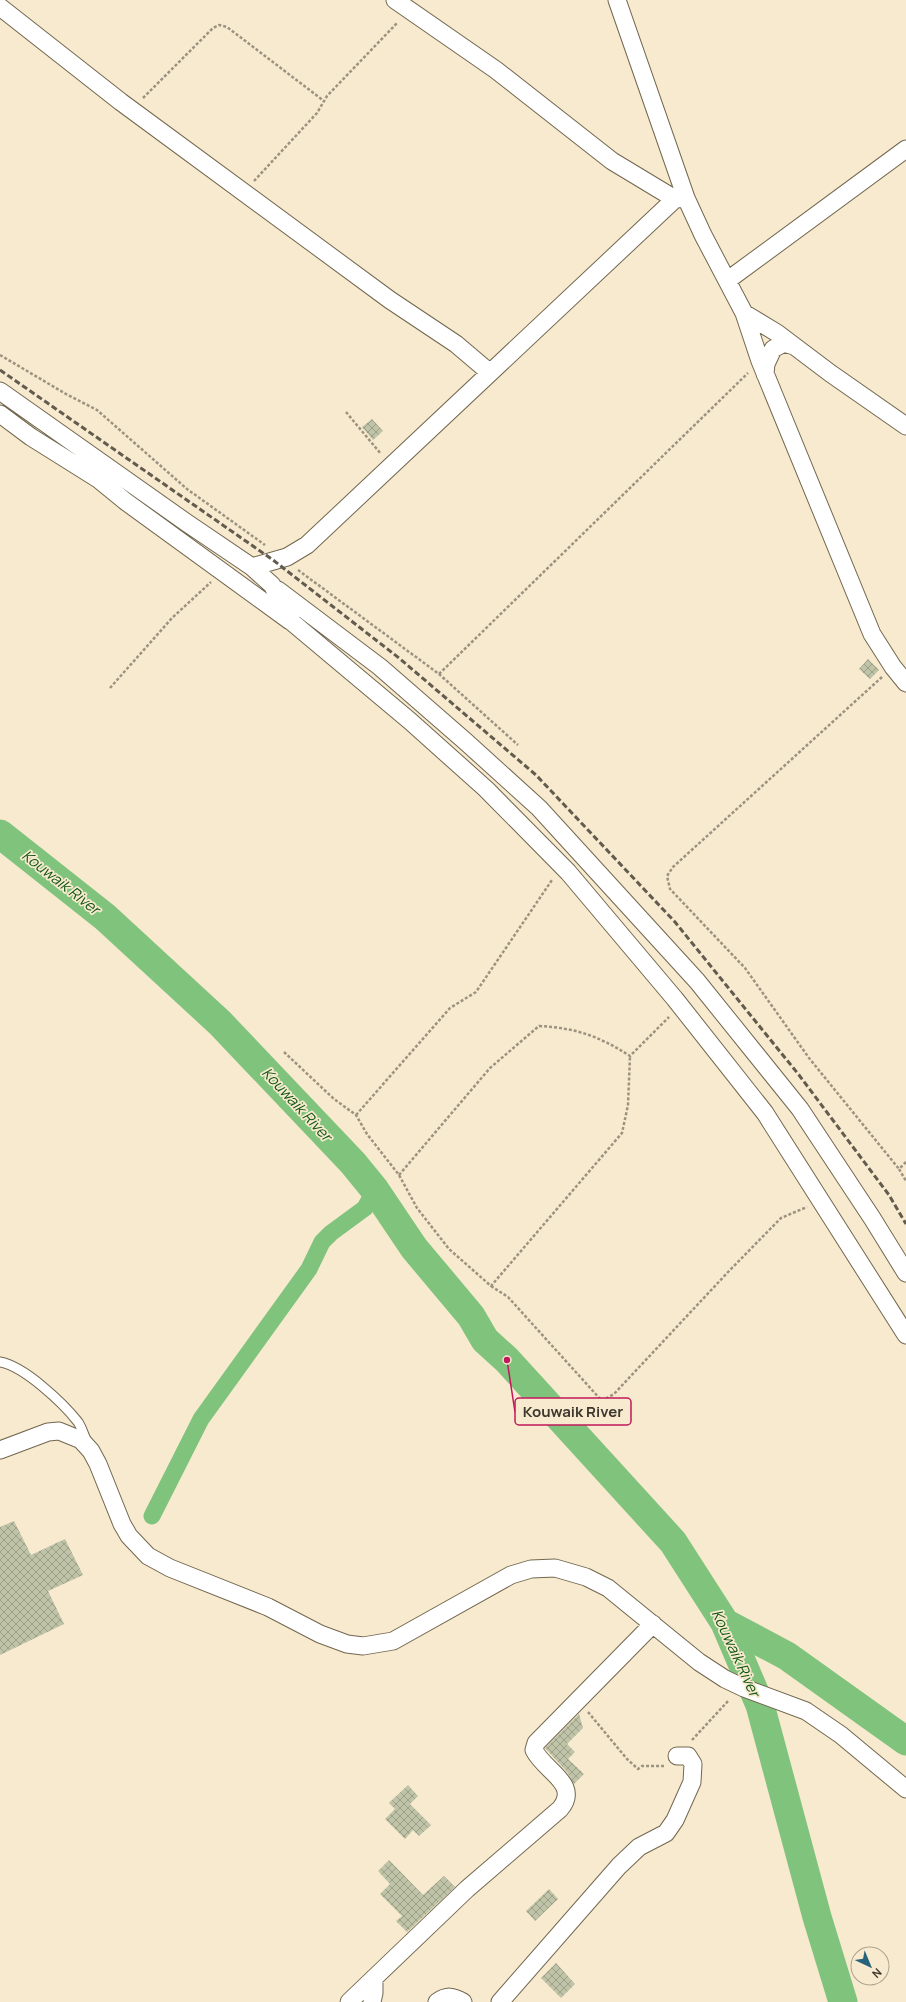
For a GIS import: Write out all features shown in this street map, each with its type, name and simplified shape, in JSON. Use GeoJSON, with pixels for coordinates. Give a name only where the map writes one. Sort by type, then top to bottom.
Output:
{"type":"FeatureCollection","features":[{"type":"Feature","properties":{"kind":"street"},"geometry":{"type":"LineString","coordinates":[[395,0],[496,70],[612,161],[681,198]]}},
{"type":"Feature","properties":{"kind":"street"},"geometry":{"type":"LineString","coordinates":[[617,0],[681,198],[728,280],[744,313],[762,368],[872,634],[893,667],[906,683]]}},
{"type":"Feature","properties":{"kind":"street"},"geometry":{"type":"LineString","coordinates":[[0,7],[131,110],[390,300],[456,344],[489,372]]}},
{"type":"Feature","properties":{"kind":"street"},"geometry":{"type":"LineString","coordinates":[[728,280],[906,149]]}},
{"type":"Feature","properties":{"kind":"street"},"geometry":{"type":"LineString","coordinates":[[252,567],[282,558],[306,545],[489,372],[681,198]]}},
{"type":"Feature","properties":{"kind":"street"},"geometry":{"type":"LineString","coordinates":[[744,313],[777,333],[830,373],[906,426]]}},
{"type":"Feature","properties":{"kind":"street"},"geometry":{"type":"LineString","coordinates":[[762,368],[766,364],[773,349],[784,344],[794,346]]}},
{"type":"Feature","properties":{"kind":"street"},"geometry":{"type":"LineString","coordinates":[[0,391],[252,567],[272,586],[380,667],[465,740],[539,808],[698,981],[800,1109],[872,1218],[906,1273]]}},
{"type":"Feature","properties":{"kind":"street"},"geometry":{"type":"LineString","coordinates":[[0,414],[31,437],[98,479],[125,501],[221,572],[294,623],[416,726],[486,789],[562,866],[681,1006],[765,1113],[906,1335]]}},
{"type":"Feature","properties":{"kind":"street"},"geometry":{"type":"LineString","coordinates":[[88,453],[98,479]]}},
{"type":"Feature","properties":{"kind":"street"},"geometry":{"type":"LineString","coordinates":[[272,586],[294,623]]}},
{"type":"Feature","properties":{"kind":"street"},"geometry":{"type":"LineString","coordinates":[[0,1450],[35,1435],[59,1431],[81,1440],[91,1451],[107,1483],[122,1524],[129,1536],[148,1556],[170,1568],[268,1607],[320,1634],[347,1644],[363,1646],[392,1641],[511,1575],[531,1569],[555,1568],[586,1576],[608,1588],[699,1662],[740,1686],[806,1711],[821,1721],[906,1788]]}},
{"type":"Feature","properties":{"kind":"street"},"geometry":{"type":"LineString","coordinates":[[349,2002],[467,1889],[560,1809],[566,1802],[568,1793],[563,1782],[538,1758],[534,1750],[536,1743],[587,1693],[653,1624]]}},
{"type":"Feature","properties":{"kind":"street"},"geometry":{"type":"LineString","coordinates":[[500,2002],[619,1866],[639,1847],[666,1834],[675,1820],[692,1782],[692,1764],[688,1756],[677,1756]]}},
{"type":"Feature","properties":{"kind":"street"},"geometry":{"type":"LineString","coordinates":[[372,2002],[374,1993],[374,1978]]}},
{"type":"Feature","properties":{"kind":"street"},"geometry":{"type":"LineString","coordinates":[[437,2002],[442,1998],[453,1996],[463,2002]]}},
{"type":"Feature","properties":{"kind":"lane"},"geometry":{"type":"LineString","coordinates":[[0,1362],[20,1370],[63,1407],[78,1423],[91,1451]]}},
{"type":"Feature","properties":{"kind":"path"},"geometry":{"type":"LineString","coordinates":[[244,193],[317,113],[324,101],[410,10]]}},
{"type":"Feature","properties":{"kind":"path"},"geometry":{"type":"LineString","coordinates":[[131,110],[213,28],[218,25],[227,27],[324,101]]}},
{"type":"Feature","properties":{"kind":"path"},"geometry":{"type":"LineString","coordinates":[[0,356],[97,410],[187,489],[440,674],[518,745]]}},
{"type":"Feature","properties":{"kind":"path"},"geometry":{"type":"LineString","coordinates":[[440,674],[762,368]]}},
{"type":"Feature","properties":{"kind":"path"},"geometry":{"type":"LineString","coordinates":[[346,412],[391,465]]}},
{"type":"Feature","properties":{"kind":"path"},"geometry":{"type":"LineString","coordinates":[[110,688],[172,618],[221,572]]}},
{"type":"Feature","properties":{"kind":"path"},"geometry":{"type":"LineString","coordinates":[[893,667],[678,862],[666,876],[670,889],[745,968],[809,1058],[899,1169],[906,1181]]}},
{"type":"Feature","properties":{"kind":"path"},"geometry":{"type":"LineString","coordinates":[[356,1115],[450,1008],[476,992],[562,866]]}},
{"type":"Feature","properties":{"kind":"path"},"geometry":{"type":"LineString","coordinates":[[491,1286],[622,1133],[628,1105],[630,1056],[681,1006]]}},
{"type":"Feature","properties":{"kind":"path"},"geometry":{"type":"LineString","coordinates":[[398,1175],[490,1068],[539,1026],[566,1028],[605,1040],[630,1056]]}},
{"type":"Feature","properties":{"kind":"path"},"geometry":{"type":"LineString","coordinates":[[284,1052],[334,1099],[356,1115],[367,1134],[398,1175],[417,1208],[449,1250],[491,1286],[508,1298],[602,1401],[614,1394],[729,1271],[781,1218],[822,1201]]}},
{"type":"Feature","properties":{"kind":"path"},"geometry":{"type":"LineString","coordinates":[[899,1169],[906,1162]]}},
{"type":"Feature","properties":{"kind":"path"},"geometry":{"type":"LineString","coordinates":[[587,1693],[590,1696],[588,1712],[638,1769],[642,1766],[666,1766],[729,1702],[740,1686]]}},
{"type":"Feature","properties":{"kind":"building"},"geometry":{"type":"Polygon","coordinates":[[[372,419],[383,431],[373,440],[362,427],[372,419]]]}},
{"type":"Feature","properties":{"kind":"building"},"geometry":{"type":"Polygon","coordinates":[[[868,659],[879,670],[870,679],[859,669],[868,659]]]}},
{"type":"Feature","properties":{"kind":"building"},"geometry":{"type":"Polygon","coordinates":[[[14,1521],[31,1555],[65,1539],[83,1575],[48,1591],[64,1624],[0,1655],[0,1527],[14,1521]]]}},
{"type":"Feature","properties":{"kind":"building"},"geometry":{"type":"Polygon","coordinates":[[[579,1714],[583,1728],[567,1744],[575,1752],[568,1759],[584,1774],[574,1784],[567,1772],[545,1748],[579,1714]]]}},
{"type":"Feature","properties":{"kind":"building"},"geometry":{"type":"Polygon","coordinates":[[[408,1785],[418,1796],[410,1804],[431,1825],[419,1836],[413,1830],[405,1839],[385,1819],[395,1809],[389,1803],[408,1785]]]}},
{"type":"Feature","properties":{"kind":"building"},"geometry":{"type":"Polygon","coordinates":[[[389,1860],[423,1895],[444,1876],[455,1887],[407,1932],[396,1921],[402,1916],[380,1894],[390,1884],[378,1871],[389,1860]]]}},
{"type":"Feature","properties":{"kind":"building"},"geometry":{"type":"Polygon","coordinates":[[[549,1889],[558,1899],[535,1921],[526,1911],[549,1889]]]}},
{"type":"Feature","properties":{"kind":"building"},"geometry":{"type":"Polygon","coordinates":[[[556,1963],[575,1984],[561,1998],[541,1978],[556,1963]]]}},
{"type":"Feature","properties":{"kind":"waterway","name":"Kouwaik River"},"geometry":{"type":"LineString","coordinates":[[0,834],[105,917],[220,1023],[353,1163],[375,1190],[414,1248],[471,1316],[485,1340],[507,1360],[673,1542],[725,1623],[760,1705],[817,1917],[843,2002]]}},
{"type":"Feature","properties":{"kind":"waterway"},"geometry":{"type":"LineString","coordinates":[[152,1516],[201,1419],[309,1269],[322,1242],[331,1233],[365,1208],[375,1190]]}},
{"type":"Feature","properties":{"kind":"waterway"},"geometry":{"type":"LineString","coordinates":[[725,1623],[787,1656],[906,1741]]}},
{"type":"Feature","properties":{"kind":"railway"},"geometry":{"type":"LineString","coordinates":[[0,370],[273,560],[399,658],[536,775],[675,922],[799,1075],[889,1195],[906,1224]]}},
{"type":"Feature","properties":{"kind":"place","name":"Kouwaik River"},"geometry":{"type":"Point","coordinates":[507,1360]}}]}
